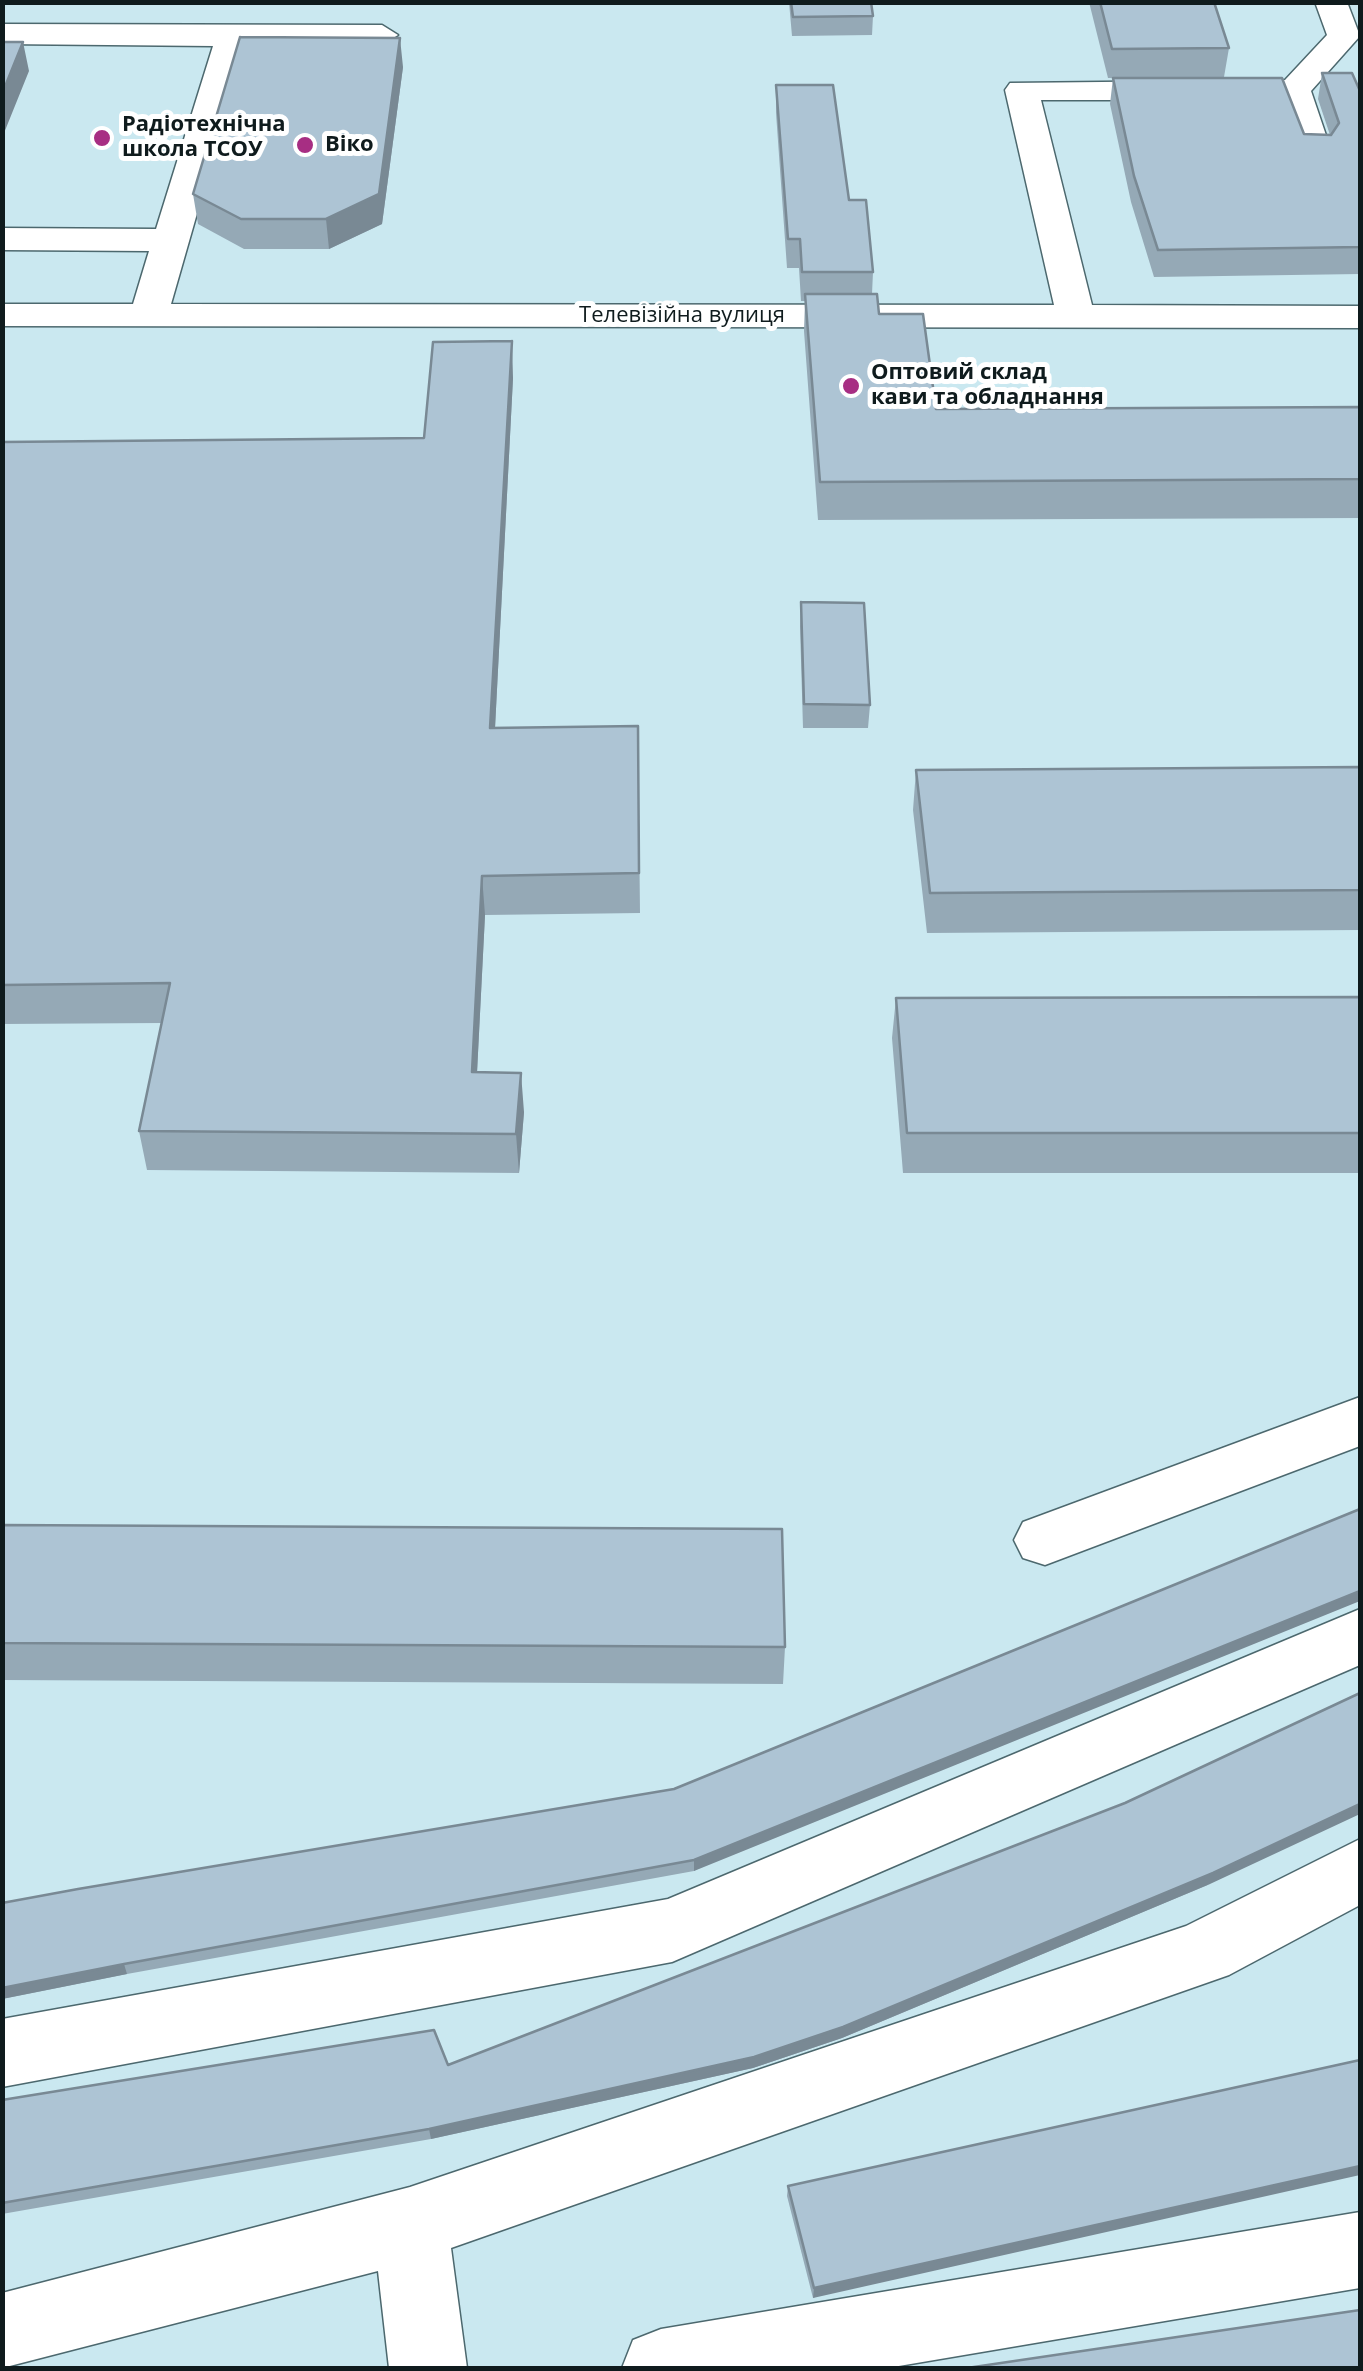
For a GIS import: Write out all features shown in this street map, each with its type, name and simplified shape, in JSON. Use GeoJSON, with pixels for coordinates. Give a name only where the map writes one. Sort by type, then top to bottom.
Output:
{"type":"FeatureCollection","features":[{"type":"Feature","properties":{"kind":"street"},"geometry":{"type":"LineString","coordinates":[[1076,316],[1022,90],[1294,90],[1344,36],[1331,2]]}},
{"type":"Feature","properties":{"kind":"street"},"geometry":{"type":"LineString","coordinates":[[2,34],[382,35]]}},
{"type":"Feature","properties":{"kind":"street"},"geometry":{"type":"LineString","coordinates":[[148,316],[232,36]]}},
{"type":"Feature","properties":{"kind":"street"},"geometry":{"type":"LineString","coordinates":[[1294,90],[1314,150]]}},
{"type":"Feature","properties":{"kind":"street"},"geometry":{"type":"LineString","coordinates":[[2,239],[171,240]]}},
{"type":"Feature","properties":{"kind":"street","name":"Телевізійна вулиця"},"geometry":{"type":"LineString","coordinates":[[2,315],[1360,318]]}},
{"type":"Feature","properties":{"kind":"street"},"geometry":{"type":"LineString","coordinates":[[1044,1540],[1360,1421]]}},
{"type":"Feature","properties":{"kind":"street"},"geometry":{"type":"LineString","coordinates":[[2,2053],[672,1930],[1360,1636]]}},
{"type":"Feature","properties":{"kind":"street"},"geometry":{"type":"LineString","coordinates":[[2,2332],[410,2226],[1204,1952],[1360,1870]]}},
{"type":"Feature","properties":{"kind":"street"},"geometry":{"type":"LineString","coordinates":[[410,2226],[428,2368]]}},
{"type":"Feature","properties":{"kind":"street"},"geometry":{"type":"LineString","coordinates":[[661,2368],[1360,2250]]}},
{"type":"Feature","properties":{"kind":"building"},"geometry":{"type":"Polygon","coordinates":[[[791,2],[871,2],[873,16],[793,17],[791,2]]]}},
{"type":"Feature","properties":{"kind":"building"},"geometry":{"type":"Polygon","coordinates":[[[1100,2],[1214,2],[1229,48],[1112,49],[1100,2]]]}},
{"type":"Feature","properties":{"kind":"building","name":"Віко"},"geometry":{"type":"Polygon","coordinates":[[[240,37],[400,38],[379,194],[326,219],[241,219],[193,194],[240,37]]]}},
{"type":"Feature","properties":{"kind":"building"},"geometry":{"type":"Polygon","coordinates":[[[2,42],[23,42],[2,94],[2,42]]]}},
{"type":"Feature","properties":{"kind":"building"},"geometry":{"type":"Polygon","coordinates":[[[1322,73],[1352,73],[1360,91],[1360,247],[1158,250],[1134,176],[1113,78],[1282,78],[1304,134],[1331,135],[1339,123],[1322,73]]]}},
{"type":"Feature","properties":{"kind":"building"},"geometry":{"type":"Polygon","coordinates":[[[776,85],[833,85],[849,200],[866,200],[873,272],[802,272],[800,239],[788,239],[776,85]]]}},
{"type":"Feature","properties":{"kind":"building"},"geometry":{"type":"Polygon","coordinates":[[[805,294],[877,294],[879,314],[923,314],[936,409],[1360,407],[1360,479],[820,482],[805,294]]]}},
{"type":"Feature","properties":{"kind":"building"},"geometry":{"type":"Polygon","coordinates":[[[512,341],[490,728],[638,726],[639,873],[482,876],[472,1072],[521,1073],[516,1134],[139,1131],[170,983],[2,985],[2,442],[424,438],[433,342],[512,341]]]}},
{"type":"Feature","properties":{"kind":"building"},"geometry":{"type":"Polygon","coordinates":[[[801,602],[864,603],[870,705],[804,704],[801,602]]]}},
{"type":"Feature","properties":{"kind":"building"},"geometry":{"type":"Polygon","coordinates":[[[1360,767],[1360,890],[930,893],[916,770],[1360,767]]]}},
{"type":"Feature","properties":{"kind":"building"},"geometry":{"type":"Polygon","coordinates":[[[1360,997],[1360,1133],[907,1133],[896,998],[1360,997]]]}},
{"type":"Feature","properties":{"kind":"building"},"geometry":{"type":"Polygon","coordinates":[[[1360,1509],[1360,1591],[694,1860],[2,1988],[2,1903],[674,1789],[1360,1509]]]}},
{"type":"Feature","properties":{"kind":"building"},"geometry":{"type":"Polygon","coordinates":[[[2,1525],[782,1529],[785,1647],[2,1643],[2,1525]]]}},
{"type":"Feature","properties":{"kind":"building"},"geometry":{"type":"Polygon","coordinates":[[[1360,1693],[1360,1804],[1213,1873],[843,2027],[754,2057],[429,2129],[2,2203],[2,2100],[434,2030],[448,2065],[1125,1803],[1360,1693]]]}},
{"type":"Feature","properties":{"kind":"building"},"geometry":{"type":"Polygon","coordinates":[[[1360,2060],[1360,2166],[814,2288],[788,2186],[1360,2060]]]}},
{"type":"Feature","properties":{"kind":"building"},"geometry":{"type":"Polygon","coordinates":[[[1360,2310],[1360,2368],[967,2368],[1360,2310]]]}},
{"type":"Feature","properties":{"kind":"place","name":"Радіотехнічна школа ТСОУ"},"geometry":{"type":"Point","coordinates":[102,138]}},
{"type":"Feature","properties":{"kind":"place","name":"Віко"},"geometry":{"type":"Point","coordinates":[305,145]}},
{"type":"Feature","properties":{"kind":"place","name":"Оптовий склад кави та обладнання"},"geometry":{"type":"Point","coordinates":[851,386]}}]}
